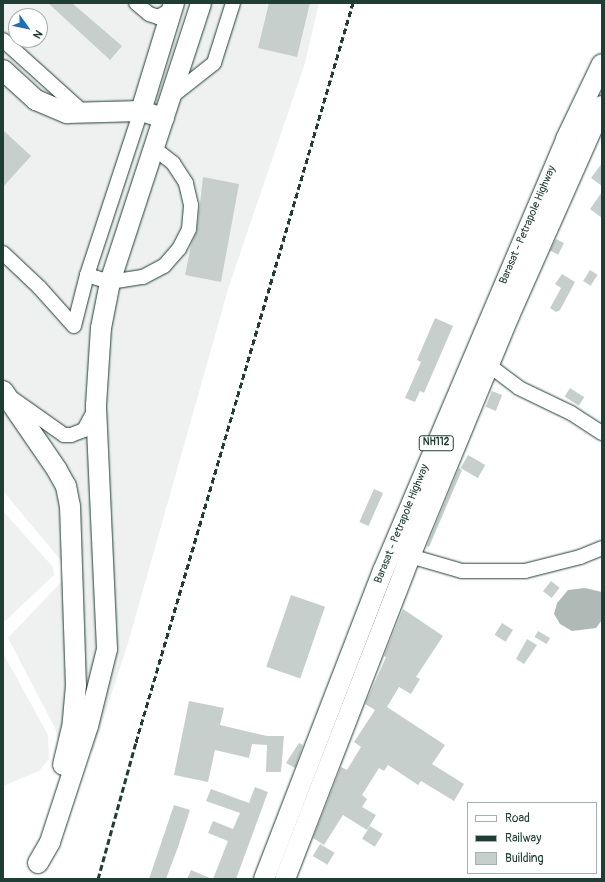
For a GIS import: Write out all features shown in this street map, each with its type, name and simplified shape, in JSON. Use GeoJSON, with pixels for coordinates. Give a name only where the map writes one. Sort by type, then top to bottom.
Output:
{"type":"FeatureCollection","features":[{"type":"Feature","properties":{"kind":"highway"},"geometry":{"type":"LineString","coordinates":[[37,871],[50,842],[86,733],[108,649],[96,405],[101,328],[110,282],[201,3]]}},
{"type":"Feature","properties":{"kind":"highway"},"geometry":{"type":"LineString","coordinates":[[141,111],[174,6]]}},
{"type":"Feature","properties":{"kind":"highway","name":"Barasat - Petrapole Highway"},"geometry":{"type":"LineString","coordinates":[[264,879],[386,564],[547,182],[602,64]]}},
{"type":"Feature","properties":{"kind":"highway"},"geometry":{"type":"LineString","coordinates":[[3,70],[36,100],[67,113],[141,111],[164,118]]}},
{"type":"Feature","properties":{"kind":"highway","name":"Barasat - Petrapole Highway"},"geometry":{"type":"LineString","coordinates":[[285,879],[410,556],[490,366],[509,316],[602,106]]}},
{"type":"Feature","properties":{"kind":"highway"},"geometry":{"type":"LineString","coordinates":[[6,393],[57,470],[66,486],[70,506],[76,685],[74,716],[63,765],[37,838],[37,871]]}},
{"type":"Feature","properties":{"kind":"street"},"geometry":{"type":"LineString","coordinates":[[136,3],[149,14],[158,17],[174,6]]}},
{"type":"Feature","properties":{"kind":"street"},"geometry":{"type":"LineString","coordinates":[[171,97],[214,63],[232,3]]}},
{"type":"Feature","properties":{"kind":"street"},"geometry":{"type":"LineString","coordinates":[[3,40],[84,113]]}},
{"type":"Feature","properties":{"kind":"street"},"geometry":{"type":"LineString","coordinates":[[3,253],[39,286],[74,326],[87,275],[141,111]]}},
{"type":"Feature","properties":{"kind":"street"},"geometry":{"type":"LineString","coordinates":[[87,275],[110,282],[143,277],[164,266],[180,250],[189,229],[191,205],[186,183],[173,164],[154,148]]}},
{"type":"Feature","properties":{"kind":"street"},"geometry":{"type":"LineString","coordinates":[[490,366],[519,388],[571,413],[602,433]]}},
{"type":"Feature","properties":{"kind":"street"},"geometry":{"type":"LineString","coordinates":[[6,393],[64,435],[71,435],[84,430],[96,405]]}},
{"type":"Feature","properties":{"kind":"street"},"geometry":{"type":"LineString","coordinates":[[410,556],[462,570],[525,571],[580,557],[602,548]]}},
{"type":"Feature","properties":{"kind":"shaded area"},"geometry":{"type":"Polygon","coordinates":[[[3,3],[319,3],[305,63],[229,286],[128,643],[93,751],[57,739],[56,730],[8,638],[65,578],[64,564],[3,491],[3,3]]]}},
{"type":"Feature","properties":{"kind":"shaded area"},"geometry":{"type":"Polygon","coordinates":[[[3,511],[53,567],[54,575],[3,623],[3,511]]]}},
{"type":"Feature","properties":{"kind":"shaded area"},"geometry":{"type":"Polygon","coordinates":[[[585,588],[602,592],[602,620],[596,628],[572,631],[560,624],[554,614],[557,603],[568,590],[585,588]]]}},
{"type":"Feature","properties":{"kind":"shaded area"},"geometry":{"type":"Polygon","coordinates":[[[3,653],[48,735],[49,759],[39,771],[3,786],[3,653]]]}},
{"type":"Feature","properties":{"kind":"building"},"geometry":{"type":"Polygon","coordinates":[[[48,3],[72,3],[122,46],[110,60],[48,3]]]}},
{"type":"Feature","properties":{"kind":"building"},"geometry":{"type":"Polygon","coordinates":[[[269,3],[310,3],[297,57],[258,48],[269,3]]]}},
{"type":"Feature","properties":{"kind":"building"},"geometry":{"type":"Polygon","coordinates":[[[3,130],[31,156],[3,187],[3,130]]]}},
{"type":"Feature","properties":{"kind":"building"},"geometry":{"type":"Polygon","coordinates":[[[602,163],[602,186],[591,178],[602,163]]]}},
{"type":"Feature","properties":{"kind":"building"},"geometry":{"type":"Polygon","coordinates":[[[203,177],[239,184],[221,282],[185,275],[191,245],[197,230],[203,177]]]}},
{"type":"Feature","properties":{"kind":"building"},"geometry":{"type":"Polygon","coordinates":[[[602,192],[602,218],[590,209],[602,192]]]}},
{"type":"Feature","properties":{"kind":"building"},"geometry":{"type":"Polygon","coordinates":[[[556,239],[564,243],[558,255],[550,251],[556,239]]]}},
{"type":"Feature","properties":{"kind":"building"},"geometry":{"type":"Polygon","coordinates":[[[590,270],[598,275],[591,286],[583,281],[590,270]]]}},
{"type":"Feature","properties":{"kind":"building"},"geometry":{"type":"Polygon","coordinates":[[[562,274],[575,282],[560,310],[556,312],[550,308],[561,288],[555,284],[562,274]]]}},
{"type":"Feature","properties":{"kind":"building"},"geometry":{"type":"Polygon","coordinates":[[[435,318],[453,326],[424,393],[420,391],[415,402],[405,398],[421,362],[417,360],[435,318]]]}},
{"type":"Feature","properties":{"kind":"building"},"geometry":{"type":"Polygon","coordinates":[[[570,388],[584,397],[579,406],[565,396],[570,388]]]}},
{"type":"Feature","properties":{"kind":"building"},"geometry":{"type":"Polygon","coordinates":[[[492,391],[502,395],[496,411],[486,407],[492,391]]]}},
{"type":"Feature","properties":{"kind":"building"},"geometry":{"type":"Polygon","coordinates":[[[468,455],[485,465],[478,478],[460,468],[468,455]]]}},
{"type":"Feature","properties":{"kind":"building"},"geometry":{"type":"Polygon","coordinates":[[[459,468],[462,470],[429,547],[427,546],[459,468]]]}},
{"type":"Feature","properties":{"kind":"building"},"geometry":{"type":"Polygon","coordinates":[[[374,489],[383,493],[368,526],[359,522],[374,489]]]}},
{"type":"Feature","properties":{"kind":"building"},"geometry":{"type":"Polygon","coordinates":[[[551,581],[560,588],[552,598],[543,591],[551,581]]]}},
{"type":"Feature","properties":{"kind":"building"},"geometry":{"type":"Polygon","coordinates":[[[291,595],[325,607],[300,679],[266,667],[291,595]]]}},
{"type":"Feature","properties":{"kind":"building"},"geometry":{"type":"Polygon","coordinates":[[[403,609],[443,636],[416,677],[420,679],[411,694],[399,687],[387,707],[445,745],[432,764],[464,784],[454,801],[421,781],[418,785],[388,765],[384,771],[379,768],[362,795],[367,799],[362,807],[376,815],[367,830],[343,815],[324,845],[313,838],[341,767],[347,770],[361,747],[354,742],[375,710],[365,704],[386,657],[384,656],[403,609]]]}},
{"type":"Feature","properties":{"kind":"building"},"geometry":{"type":"Polygon","coordinates":[[[502,623],[513,630],[506,642],[495,635],[502,623]]]}},
{"type":"Feature","properties":{"kind":"building"},"geometry":{"type":"Polygon","coordinates":[[[538,631],[550,638],[547,644],[534,637],[538,631]]]}},
{"type":"Feature","properties":{"kind":"building"},"geometry":{"type":"Polygon","coordinates":[[[527,639],[537,645],[524,664],[516,659],[527,639]]]}},
{"type":"Feature","properties":{"kind":"building"},"geometry":{"type":"Polygon","coordinates":[[[189,701],[224,708],[220,725],[267,736],[284,736],[281,772],[266,772],[267,745],[252,744],[249,758],[215,750],[208,782],[174,775],[189,701]]]}},
{"type":"Feature","properties":{"kind":"building"},"geometry":{"type":"Polygon","coordinates":[[[299,743],[303,745],[295,768],[286,763],[299,743]]]}},
{"type":"Feature","properties":{"kind":"building"},"geometry":{"type":"Polygon","coordinates":[[[255,787],[268,792],[236,879],[213,879],[228,841],[208,833],[213,821],[233,829],[240,813],[206,801],[211,789],[249,803],[255,787]]]}},
{"type":"Feature","properties":{"kind":"building"},"geometry":{"type":"Polygon","coordinates":[[[174,805],[190,810],[178,847],[166,879],[149,879],[174,805]]]}},
{"type":"Feature","properties":{"kind":"building"},"geometry":{"type":"Polygon","coordinates":[[[370,826],[383,834],[375,847],[362,839],[370,826]]]}},
{"type":"Feature","properties":{"kind":"building"},"geometry":{"type":"Polygon","coordinates":[[[320,844],[335,853],[327,865],[313,856],[320,844]]]}},
{"type":"Feature","properties":{"kind":"building"},"geometry":{"type":"Polygon","coordinates":[[[191,870],[212,879],[187,879],[191,870]]]}},
{"type":"Feature","properties":{"kind":"railway"},"geometry":{"type":"LineString","coordinates":[[98,879],[136,742],[353,3]]}}]}
